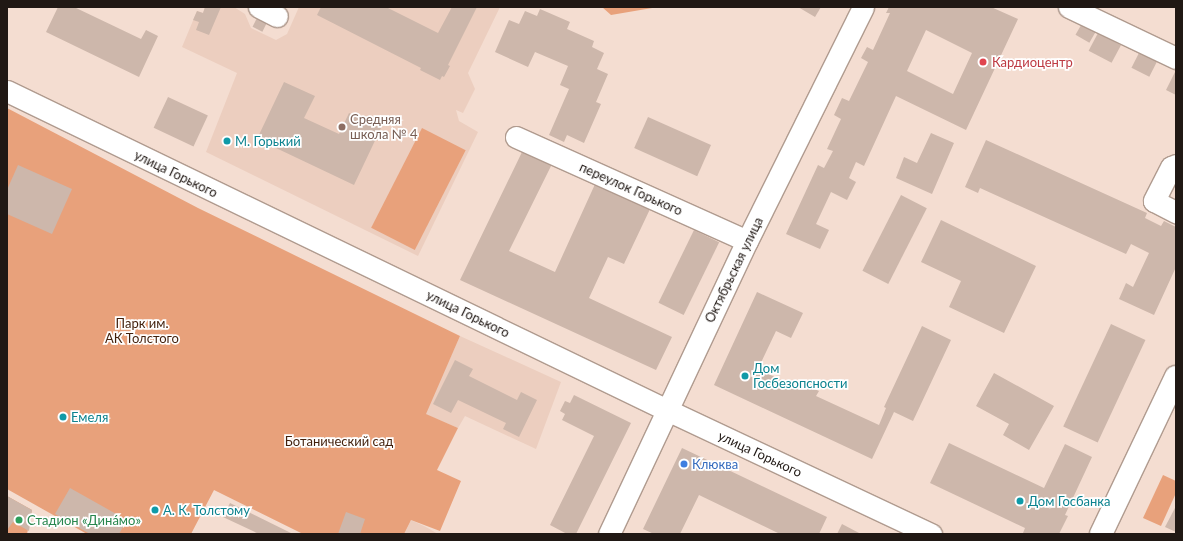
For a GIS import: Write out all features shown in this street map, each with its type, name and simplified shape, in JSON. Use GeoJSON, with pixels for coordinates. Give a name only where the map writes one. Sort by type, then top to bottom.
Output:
{"type":"FeatureCollection","features":[{"type":"Feature","properties":{"kind":"main road"},"geometry":{"type":"LineString","coordinates":[[1101,534],[1176,376]]}},
{"type":"Feature","properties":{"kind":"street","name":"Октябрьская улица"},"geometry":{"type":"LineString","coordinates":[[609,534],[747,241],[863,7]]}},
{"type":"Feature","properties":{"kind":"street"},"geometry":{"type":"LineString","coordinates":[[1069,7],[1176,58]]}},
{"type":"Feature","properties":{"kind":"street","name":"улица Горького"},"geometry":{"type":"LineString","coordinates":[[7,91],[667,410],[931,534]]}},
{"type":"Feature","properties":{"kind":"street","name":"переулок Горького"},"geometry":{"type":"LineString","coordinates":[[516,137],[747,241]]}},
{"type":"Feature","properties":{"kind":"street"},"geometry":{"type":"LineString","coordinates":[[1176,165],[1171,167],[1154,201],[1176,212]]}},
{"type":"Feature","properties":{"kind":"shaded area","name":"Средняя школа № 4"},"geometry":{"type":"Polygon","coordinates":[[[205,7],[234,7],[245,14],[251,28],[276,40],[287,34],[299,7],[500,7],[468,73],[475,89],[463,113],[456,110],[459,121],[478,132],[418,256],[206,152],[237,73],[182,47],[197,11],[203,13],[205,7]]]}},
{"type":"Feature","properties":{"kind":"shaded area"},"geometry":{"type":"Polygon","coordinates":[[[460,336],[561,382],[536,449],[465,416],[458,428],[425,414],[460,336]]]}},
{"type":"Feature","properties":{"kind":"shaded area"},"geometry":{"type":"Polygon","coordinates":[[[411,520],[426,527],[438,534],[404,534],[411,520]]]}},
{"type":"Feature","properties":{"kind":"green space"},"geometry":{"type":"Polygon","coordinates":[[[602,7],[658,7],[611,15],[602,7]]]}},
{"type":"Feature","properties":{"kind":"green space","name":"Парк им. АК Толстого"},"geometry":{"type":"Polygon","coordinates":[[[7,108],[198,208],[460,336],[426,414],[458,428],[437,470],[461,481],[440,531],[411,520],[404,534],[303,534],[214,490],[191,534],[87,534],[7,489],[7,108]]]}},
{"type":"Feature","properties":{"kind":"green space"},"geometry":{"type":"Polygon","coordinates":[[[422,128],[466,150],[415,250],[371,228],[422,128]]]}},
{"type":"Feature","properties":{"kind":"green space"},"geometry":{"type":"Polygon","coordinates":[[[1163,475],[1176,481],[1176,493],[1161,526],[1143,518],[1163,475]]]}},
{"type":"Feature","properties":{"kind":"green space","name":"Стадион «Дина́мо»"},"geometry":{"type":"Polygon","coordinates":[[[7,496],[32,510],[27,534],[7,534],[7,496]]]}},
{"type":"Feature","properties":{"kind":"building"},"geometry":{"type":"Polygon","coordinates":[[[58,7],[74,7],[141,39],[146,30],[158,36],[139,77],[46,32],[58,7]]]}},
{"type":"Feature","properties":{"kind":"building"},"geometry":{"type":"Polygon","coordinates":[[[205,7],[221,7],[209,35],[196,30],[199,22],[193,20],[197,11],[203,13],[205,7]]]}},
{"type":"Feature","properties":{"kind":"building"},"geometry":{"type":"Polygon","coordinates":[[[321,7],[386,7],[438,33],[452,7],[477,7],[448,65],[450,66],[444,77],[442,76],[440,80],[420,70],[421,68],[317,15],[321,7]]]}},
{"type":"Feature","properties":{"kind":"building"},"geometry":{"type":"Polygon","coordinates":[[[798,7],[821,7],[815,17],[798,7]]]}},
{"type":"Feature","properties":{"kind":"building"},"geometry":{"type":"Polygon","coordinates":[[[889,7],[991,7],[1018,19],[966,130],[896,96],[864,166],[856,162],[849,178],[856,182],[847,200],[831,192],[816,224],[829,230],[820,249],[786,234],[818,165],[824,168],[833,151],[827,149],[841,119],[834,115],[842,98],[849,101],[868,62],[861,58],[867,47],[873,50],[890,13],[886,13],[889,7]],[[926,30],[907,71],[953,94],[972,53],[926,30]]]}},
{"type":"Feature","properties":{"kind":"building"},"geometry":{"type":"Polygon","coordinates":[[[540,9],[570,22],[567,29],[594,41],[592,47],[604,53],[597,69],[608,74],[596,102],[601,104],[584,143],[567,135],[564,142],[549,135],[569,89],[560,85],[568,66],[535,52],[528,67],[495,52],[509,20],[519,24],[525,11],[537,16],[540,9]]]}},
{"type":"Feature","properties":{"kind":"building"},"geometry":{"type":"Polygon","coordinates":[[[258,16],[268,21],[262,32],[253,27],[258,16]]]}},
{"type":"Feature","properties":{"kind":"building"},"geometry":{"type":"Polygon","coordinates":[[[1084,20],[1098,28],[1089,43],[1076,35],[1084,20]]]}},
{"type":"Feature","properties":{"kind":"building"},"geometry":{"type":"Polygon","coordinates":[[[1098,33],[1121,45],[1112,63],[1089,51],[1098,33]]]}},
{"type":"Feature","properties":{"kind":"building"},"geometry":{"type":"Polygon","coordinates":[[[1141,49],[1159,58],[1149,77],[1131,68],[1141,49]]]}},
{"type":"Feature","properties":{"kind":"building"},"geometry":{"type":"Polygon","coordinates":[[[1176,70],[1176,95],[1166,90],[1176,70]]]}},
{"type":"Feature","properties":{"kind":"building"},"geometry":{"type":"Polygon","coordinates":[[[284,82],[315,96],[304,118],[339,134],[349,113],[381,128],[354,185],[257,139],[284,82]]]}},
{"type":"Feature","properties":{"kind":"building"},"geometry":{"type":"Polygon","coordinates":[[[168,97],[208,116],[194,146],[154,128],[168,97]]]}},
{"type":"Feature","properties":{"kind":"building"},"geometry":{"type":"Polygon","coordinates":[[[648,117],[711,145],[697,176],[634,148],[648,117]]]}},
{"type":"Feature","properties":{"kind":"building"},"geometry":{"type":"Polygon","coordinates":[[[931,133],[954,143],[932,194],[896,178],[904,157],[917,163],[931,133]]]}},
{"type":"Feature","properties":{"kind":"building"},"geometry":{"type":"Polygon","coordinates":[[[986,140],[1147,213],[1145,218],[1161,226],[1164,221],[1176,227],[1176,267],[1154,315],[1119,299],[1126,283],[1133,287],[1149,253],[1131,244],[1126,254],[980,188],[978,193],[965,187],[986,140]]]}},
{"type":"Feature","properties":{"kind":"building"},"geometry":{"type":"Polygon","coordinates":[[[523,150],[552,164],[509,251],[555,272],[596,182],[651,207],[624,264],[608,257],[589,298],[672,337],[656,370],[460,280],[523,150]]]}},
{"type":"Feature","properties":{"kind":"building"},"geometry":{"type":"Polygon","coordinates":[[[18,165],[72,189],[52,234],[7,214],[7,190],[18,165]]]}},
{"type":"Feature","properties":{"kind":"building"},"geometry":{"type":"Polygon","coordinates":[[[901,195],[927,208],[888,284],[862,271],[901,195]]]}},
{"type":"Feature","properties":{"kind":"building"},"geometry":{"type":"Polygon","coordinates":[[[941,220],[1036,266],[1004,333],[949,307],[961,281],[921,262],[941,220]]]}},
{"type":"Feature","properties":{"kind":"building"},"geometry":{"type":"Polygon","coordinates":[[[694,230],[719,242],[684,315],[658,303],[694,230]]]}},
{"type":"Feature","properties":{"kind":"building","name":"Дом Госбезопсности"},"geometry":{"type":"Polygon","coordinates":[[[757,292],[803,313],[791,338],[776,331],[758,369],[798,388],[801,383],[819,391],[816,396],[879,425],[886,408],[884,407],[922,326],[951,340],[913,421],[894,412],[872,459],[714,385],[757,292]]]}},
{"type":"Feature","properties":{"kind":"building"},"geometry":{"type":"Polygon","coordinates":[[[1111,324],[1145,340],[1098,442],[1063,426],[1111,324]]]}},
{"type":"Feature","properties":{"kind":"building"},"geometry":{"type":"Polygon","coordinates":[[[455,360],[473,369],[469,376],[517,400],[521,392],[537,400],[519,437],[503,429],[506,423],[458,400],[451,413],[433,404],[455,360]]]}},
{"type":"Feature","properties":{"kind":"building"},"geometry":{"type":"Polygon","coordinates":[[[994,373],[1054,406],[1029,450],[1003,435],[1009,424],[976,406],[994,373]]]}},
{"type":"Feature","properties":{"kind":"building"},"geometry":{"type":"Polygon","coordinates":[[[574,395],[631,423],[576,534],[567,534],[550,525],[594,436],[562,420],[565,414],[560,411],[565,401],[570,403],[574,395]]]}},
{"type":"Feature","properties":{"kind":"building","name":"Дом Госбанка"},"geometry":{"type":"Polygon","coordinates":[[[949,443],[1044,488],[1065,444],[1092,457],[1065,515],[1068,516],[1059,534],[1025,534],[1023,533],[1025,528],[930,483],[949,443]]]}},
{"type":"Feature","properties":{"kind":"building"},"geometry":{"type":"Polygon","coordinates":[[[682,448],[827,517],[819,534],[780,534],[699,495],[680,534],[654,534],[643,529],[682,448]]]}},
{"type":"Feature","properties":{"kind":"building"},"geometry":{"type":"Polygon","coordinates":[[[70,488],[127,520],[119,534],[90,534],[55,514],[70,488]]]}},
{"type":"Feature","properties":{"kind":"building","name":"Стадион «Дина́мо»"},"geometry":{"type":"Polygon","coordinates":[[[7,496],[32,510],[29,531],[13,522],[7,530],[7,496]]]}},
{"type":"Feature","properties":{"kind":"building"},"geometry":{"type":"Polygon","coordinates":[[[230,503],[293,534],[259,534],[223,517],[230,503]]]}},
{"type":"Feature","properties":{"kind":"building"},"geometry":{"type":"Polygon","coordinates":[[[1176,506],[1176,532],[1165,527],[1176,506]]]}},
{"type":"Feature","properties":{"kind":"building"},"geometry":{"type":"Polygon","coordinates":[[[346,512],[365,519],[360,534],[338,534],[346,512]]]}},
{"type":"Feature","properties":{"kind":"building"},"geometry":{"type":"Polygon","coordinates":[[[842,524],[861,534],[837,534],[842,524]]]}},
{"type":"Feature","properties":{"kind":"place","name":"Кардиоцентр"},"geometry":{"type":"Point","coordinates":[983,62]}},
{"type":"Feature","properties":{"kind":"place","name":"Средняя школа № 4"},"geometry":{"type":"Point","coordinates":[342,127]}},
{"type":"Feature","properties":{"kind":"place","name":"М. Горький"},"geometry":{"type":"Point","coordinates":[227,141]}},
{"type":"Feature","properties":{"kind":"place","name":"Дом Госбезопсности"},"geometry":{"type":"Point","coordinates":[745,376]}},
{"type":"Feature","properties":{"kind":"place","name":"Емеля"},"geometry":{"type":"Point","coordinates":[63,417]}},
{"type":"Feature","properties":{"kind":"place","name":"Клюква"},"geometry":{"type":"Point","coordinates":[684,464]}},
{"type":"Feature","properties":{"kind":"place","name":"Дом Госбанка"},"geometry":{"type":"Point","coordinates":[1020,501]}},
{"type":"Feature","properties":{"kind":"place","name":"А. К. Толстому"},"geometry":{"type":"Point","coordinates":[155,510]}},
{"type":"Feature","properties":{"kind":"place","name":"Стадион «Дина́мо»"},"geometry":{"type":"Point","coordinates":[19,520]}},
{"type":"Feature","properties":{"kind":"park label","name":"Ботанический сад"},"geometry":{"type":"Point","coordinates":[339,441]}}]}
